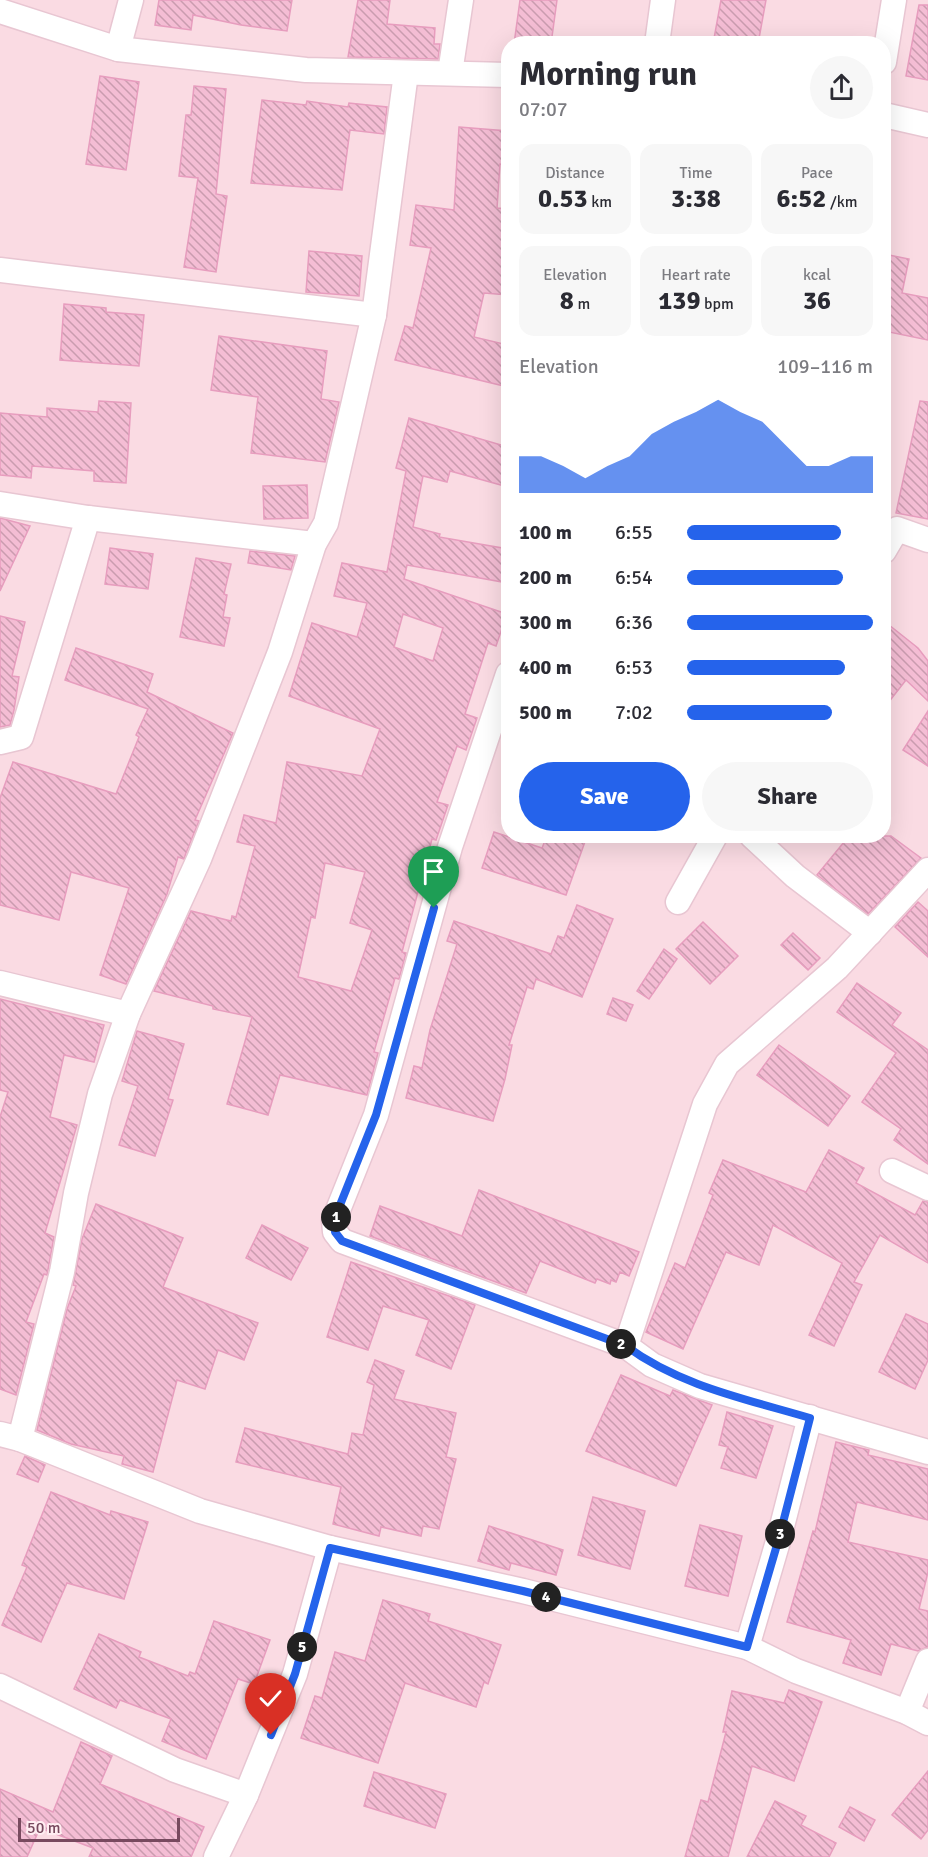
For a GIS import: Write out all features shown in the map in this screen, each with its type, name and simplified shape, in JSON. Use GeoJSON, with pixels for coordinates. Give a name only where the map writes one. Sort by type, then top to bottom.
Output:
{"type":"FeatureCollection","features":[{"type":"Feature","properties":{"kind":"street"},"geometry":{"type":"LineString","coordinates":[[118,49],[131,0]]}},
{"type":"Feature","properties":{"kind":"street"},"geometry":{"type":"LineString","coordinates":[[450,73],[461,0]]}},
{"type":"Feature","properties":{"kind":"street"},"geometry":{"type":"LineString","coordinates":[[658,36],[663,0]]}},
{"type":"Feature","properties":{"kind":"street"},"geometry":{"type":"LineString","coordinates":[[888,36],[894,0]]}},
{"type":"Feature","properties":{"kind":"street"},"geometry":{"type":"LineString","coordinates":[[0,10],[118,49],[306,70],[501,75]]}},
{"type":"Feature","properties":{"kind":"street"},"geometry":{"type":"LineString","coordinates":[[406,73],[374,315],[326,523],[314,544],[280,652],[203,848],[128,1014],[100,1094],[76,1193],[62,1272],[10,1437],[200,1511],[330,1548],[523,1591],[747,1647],[796,1671],[918,1718],[928,1661]]}},
{"type":"Feature","properties":{"kind":"street"},"geometry":{"type":"LineString","coordinates":[[891,117],[928,125]]}},
{"type":"Feature","properties":{"kind":"street"},"geometry":{"type":"LineString","coordinates":[[0,270],[374,315]]}},
{"type":"Feature","properties":{"kind":"street"},"geometry":{"type":"LineString","coordinates":[[0,504],[88,518],[314,544]]}},
{"type":"Feature","properties":{"kind":"street"},"geometry":{"type":"LineString","coordinates":[[0,742],[21,738],[88,518]]}},
{"type":"Feature","properties":{"kind":"street"},"geometry":{"type":"LineString","coordinates":[[891,526],[928,540]]}},
{"type":"Feature","properties":{"kind":"street"},"geometry":{"type":"LineString","coordinates":[[501,695],[450,847],[376,1115],[334,1220],[335,1232],[342,1241],[626,1346],[652,1365],[700,1386],[928,1452]]}},
{"type":"Feature","properties":{"kind":"street"},"geometry":{"type":"LineString","coordinates":[[678,902],[711,843]]}},
{"type":"Feature","properties":{"kind":"street"},"geometry":{"type":"LineString","coordinates":[[760,843],[795,876],[870,933]]}},
{"type":"Feature","properties":{"kind":"street"},"geometry":{"type":"LineString","coordinates":[[626,1346],[705,1104],[727,1064],[837,968],[928,870]]}},
{"type":"Feature","properties":{"kind":"street"},"geometry":{"type":"LineString","coordinates":[[0,983],[128,1014]]}},
{"type":"Feature","properties":{"kind":"street"},"geometry":{"type":"LineString","coordinates":[[892,1171],[928,1188]]}},
{"type":"Feature","properties":{"kind":"street"},"geometry":{"type":"LineString","coordinates":[[747,1647],[776,1549],[810,1418]]}},
{"type":"Feature","properties":{"kind":"street"},"geometry":{"type":"LineString","coordinates":[[216,1857],[246,1795],[295,1674],[330,1548]]}},
{"type":"Feature","properties":{"kind":"street"},"geometry":{"type":"LineString","coordinates":[[0,1686],[175,1770],[246,1795]]}},
{"type":"Feature","properties":{"kind":"shaded area"},"geometry":{"type":"Polygon","coordinates":[[[0,0],[928,0],[928,1857],[0,1857],[0,0]]]}},
{"type":"Feature","properties":{"kind":"building"},"geometry":{"type":"Polygon","coordinates":[[[159,0],[292,0],[287,31],[241,25],[193,15],[191,30],[155,25],[159,0]]]}},
{"type":"Feature","properties":{"kind":"building"},"geometry":{"type":"Polygon","coordinates":[[[358,0],[390,0],[387,24],[435,28],[434,44],[440,44],[438,59],[348,57],[358,0]]]}},
{"type":"Feature","properties":{"kind":"building"},"geometry":{"type":"Polygon","coordinates":[[[520,0],[557,0],[552,36],[515,36],[520,0]]]}},
{"type":"Feature","properties":{"kind":"building"},"geometry":{"type":"Polygon","coordinates":[[[721,0],[766,0],[759,36],[714,36],[721,0]]]}},
{"type":"Feature","properties":{"kind":"building"},"geometry":{"type":"Polygon","coordinates":[[[919,5],[928,5],[928,80],[906,76],[919,5]]]}},
{"type":"Feature","properties":{"kind":"building"},"geometry":{"type":"Polygon","coordinates":[[[100,76],[139,82],[126,170],[86,164],[100,76]]]}},
{"type":"Feature","properties":{"kind":"building"},"geometry":{"type":"Polygon","coordinates":[[[194,86],[226,89],[216,194],[227,196],[216,272],[184,267],[198,178],[179,176],[186,115],[191,115],[194,86]]]}},
{"type":"Feature","properties":{"kind":"building"},"geometry":{"type":"Polygon","coordinates":[[[262,100],[306,105],[307,101],[348,107],[349,103],[387,107],[384,134],[350,130],[342,190],[251,183],[262,100]]]}},
{"type":"Feature","properties":{"kind":"building"},"geometry":{"type":"Polygon","coordinates":[[[459,127],[501,130],[497,208],[501,208],[501,294],[484,293],[474,337],[501,343],[501,385],[395,360],[405,326],[413,328],[431,248],[410,245],[416,205],[454,210],[459,127]]]}},
{"type":"Feature","properties":{"kind":"building"},"geometry":{"type":"Polygon","coordinates":[[[309,251],[362,256],[359,296],[306,292],[309,251]]]}},
{"type":"Feature","properties":{"kind":"building"},"geometry":{"type":"Polygon","coordinates":[[[891,255],[909,259],[902,293],[928,298],[928,340],[891,332],[891,255]]]}},
{"type":"Feature","properties":{"kind":"building"},"geometry":{"type":"Polygon","coordinates":[[[64,304],[106,308],[106,312],[144,315],[139,366],[60,360],[64,304]]]}},
{"type":"Feature","properties":{"kind":"building"},"geometry":{"type":"Polygon","coordinates":[[[219,336],[327,351],[321,399],[339,402],[325,462],[251,453],[258,397],[211,390],[219,336]]]}},
{"type":"Feature","properties":{"kind":"building"},"geometry":{"type":"Polygon","coordinates":[[[99,401],[131,403],[126,483],[94,481],[94,471],[32,466],[31,478],[0,475],[0,413],[47,417],[47,408],[98,412],[99,401]]]}},
{"type":"Feature","properties":{"kind":"building"},"geometry":{"type":"Polygon","coordinates":[[[920,401],[928,402],[928,519],[896,513],[920,401]]]}},
{"type":"Feature","properties":{"kind":"building"},"geometry":{"type":"Polygon","coordinates":[[[409,418],[501,445],[501,485],[450,471],[447,482],[423,476],[413,527],[440,534],[439,537],[501,548],[501,582],[407,565],[404,579],[501,612],[501,631],[496,646],[488,643],[465,714],[477,718],[466,750],[457,746],[437,802],[448,805],[436,840],[432,839],[402,952],[406,953],[399,979],[395,978],[374,1052],[378,1053],[367,1095],[280,1075],[268,1115],[227,1104],[252,1017],[213,1009],[213,1006],[154,991],[191,911],[231,921],[232,916],[236,917],[255,846],[237,842],[244,815],[276,823],[287,762],[362,776],[380,729],[289,696],[312,623],[357,637],[367,603],[334,596],[342,563],[387,572],[406,471],[396,468],[409,418]],[[403,614],[394,647],[433,661],[443,628],[403,614]],[[325,863],[315,918],[311,917],[298,977],[351,991],[372,930],[350,923],[365,872],[325,863]]]}},
{"type":"Feature","properties":{"kind":"building"},"geometry":{"type":"Polygon","coordinates":[[[307,485],[308,518],[264,519],[263,486],[307,485]]]}},
{"type":"Feature","properties":{"kind":"building"},"geometry":{"type":"Polygon","coordinates":[[[0,518],[30,526],[0,591],[0,518]]]}},
{"type":"Feature","properties":{"kind":"building"},"geometry":{"type":"Polygon","coordinates":[[[110,548],[153,554],[148,589],[105,584],[110,548]]]}},
{"type":"Feature","properties":{"kind":"building"},"geometry":{"type":"Polygon","coordinates":[[[250,551],[295,556],[291,570],[248,563],[250,551]]]}},
{"type":"Feature","properties":{"kind":"building"},"geometry":{"type":"Polygon","coordinates":[[[196,558],[231,564],[224,594],[227,595],[223,617],[230,618],[224,646],[180,637],[196,558]]]}},
{"type":"Feature","properties":{"kind":"building"},"geometry":{"type":"Polygon","coordinates":[[[0,616],[25,622],[12,676],[19,677],[14,710],[10,725],[0,727],[0,616]]]}},
{"type":"Feature","properties":{"kind":"building"},"geometry":{"type":"Polygon","coordinates":[[[891,627],[918,648],[928,661],[928,701],[906,680],[891,699],[891,627]]]}},
{"type":"Feature","properties":{"kind":"building"},"geometry":{"type":"Polygon","coordinates":[[[76,648],[153,674],[147,692],[233,733],[195,820],[199,821],[184,859],[178,857],[167,894],[126,984],[100,975],[129,888],[71,872],[59,920],[0,905],[0,798],[13,762],[116,794],[139,737],[136,735],[148,709],[65,680],[76,648]]]}},
{"type":"Feature","properties":{"kind":"building"},"geometry":{"type":"Polygon","coordinates":[[[928,711],[928,766],[903,750],[928,711]]]}},
{"type":"Feature","properties":{"kind":"building"},"geometry":{"type":"Polygon","coordinates":[[[494,832],[501,834],[501,843],[527,843],[542,848],[544,843],[585,843],[566,895],[482,868],[494,832]]]}},
{"type":"Feature","properties":{"kind":"building"},"geometry":{"type":"Polygon","coordinates":[[[891,836],[921,858],[868,914],[817,875],[843,843],[891,843],[891,836]]]}},
{"type":"Feature","properties":{"kind":"building"},"geometry":{"type":"Polygon","coordinates":[[[918,902],[928,911],[928,957],[895,927],[918,902]]]}},
{"type":"Feature","properties":{"kind":"building"},"geometry":{"type":"Polygon","coordinates":[[[577,905],[613,919],[582,997],[536,979],[533,989],[527,987],[509,1045],[512,1045],[505,1079],[493,1121],[406,1098],[414,1066],[422,1068],[430,1030],[457,944],[447,941],[454,921],[551,954],[558,936],[564,938],[577,905]]]}},
{"type":"Feature","properties":{"kind":"building"},"geometry":{"type":"Polygon","coordinates":[[[703,922],[738,956],[710,984],[676,949],[703,922]]]}},
{"type":"Feature","properties":{"kind":"building"},"geometry":{"type":"Polygon","coordinates":[[[793,933],[820,958],[808,970],[781,945],[793,933]]]}},
{"type":"Feature","properties":{"kind":"building"},"geometry":{"type":"Polygon","coordinates":[[[664,949],[677,959],[649,999],[637,991],[664,949]]]}},
{"type":"Feature","properties":{"kind":"building"},"geometry":{"type":"Polygon","coordinates":[[[857,983],[901,1013],[892,1025],[928,1050],[928,1164],[894,1140],[901,1129],[862,1102],[896,1053],[837,1012],[857,983]]]}},
{"type":"Feature","properties":{"kind":"building"},"geometry":{"type":"Polygon","coordinates":[[[613,998],[633,1005],[626,1021],[607,1014],[613,998]]]}},
{"type":"Feature","properties":{"kind":"building"},"geometry":{"type":"Polygon","coordinates":[[[0,999],[104,1025],[94,1062],[64,1055],[50,1117],[77,1125],[45,1233],[54,1237],[47,1275],[44,1274],[26,1322],[34,1324],[16,1395],[0,1389],[0,1117],[8,1092],[0,1090],[0,999]]]}},
{"type":"Feature","properties":{"kind":"building"},"geometry":{"type":"Polygon","coordinates":[[[137,1031],[184,1044],[168,1099],[173,1100],[155,1156],[119,1145],[138,1086],[122,1081],[137,1031]]]}},
{"type":"Feature","properties":{"kind":"building"},"geometry":{"type":"Polygon","coordinates":[[[779,1045],[850,1096],[828,1126],[757,1075],[779,1045]]]}},
{"type":"Feature","properties":{"kind":"building"},"geometry":{"type":"Polygon","coordinates":[[[829,1150],[864,1168],[856,1183],[915,1215],[923,1201],[928,1202],[928,1263],[880,1235],[854,1282],[862,1285],[834,1346],[809,1335],[842,1263],[773,1225],[759,1265],[726,1252],[683,1349],[646,1332],[675,1263],[685,1268],[713,1195],[709,1193],[723,1160],[806,1192],[829,1150]]]}},
{"type":"Feature","properties":{"kind":"building"},"geometry":{"type":"Polygon","coordinates":[[[479,1190],[639,1252],[629,1276],[620,1272],[616,1282],[611,1280],[610,1284],[597,1279],[595,1283],[540,1261],[526,1293],[370,1236],[380,1206],[462,1236],[479,1190]]]}},
{"type":"Feature","properties":{"kind":"building"},"geometry":{"type":"Polygon","coordinates":[[[96,1204],[183,1238],[163,1287],[258,1323],[244,1360],[218,1350],[205,1389],[177,1380],[153,1472],[122,1464],[124,1456],[71,1444],[37,1430],[67,1309],[76,1286],[73,1285],[82,1239],[96,1204]]]}},
{"type":"Feature","properties":{"kind":"building"},"geometry":{"type":"Polygon","coordinates":[[[262,1225],[308,1248],[291,1280],[246,1258],[262,1225]]]}},
{"type":"Feature","properties":{"kind":"building"},"geometry":{"type":"Polygon","coordinates":[[[351,1262],[475,1305],[451,1369],[416,1355],[429,1320],[383,1306],[368,1350],[327,1337],[351,1262]]]}},
{"type":"Feature","properties":{"kind":"building"},"geometry":{"type":"Polygon","coordinates":[[[906,1314],[928,1324],[928,1360],[915,1389],[879,1372],[906,1314]]]}},
{"type":"Feature","properties":{"kind":"building"},"geometry":{"type":"Polygon","coordinates":[[[375,1360],[404,1371],[394,1399],[456,1413],[446,1457],[456,1459],[439,1529],[423,1526],[421,1536],[381,1527],[379,1536],[333,1524],[341,1487],[236,1462],[245,1428],[348,1454],[352,1433],[363,1435],[374,1385],[367,1382],[375,1360]]]}},
{"type":"Feature","properties":{"kind":"building"},"geometry":{"type":"Polygon","coordinates":[[[621,1375],[670,1396],[673,1390],[712,1405],[676,1486],[586,1451],[621,1375]]]}},
{"type":"Feature","properties":{"kind":"building"},"geometry":{"type":"Polygon","coordinates":[[[727,1412],[773,1426],[756,1478],[721,1468],[728,1447],[719,1445],[727,1412]]]}},
{"type":"Feature","properties":{"kind":"building"},"geometry":{"type":"Polygon","coordinates":[[[836,1442],[869,1450],[868,1455],[928,1469],[928,1520],[857,1502],[848,1542],[928,1560],[928,1572],[919,1609],[928,1611],[928,1647],[918,1651],[891,1644],[881,1675],[843,1663],[851,1640],[787,1622],[813,1531],[815,1532],[836,1442]]]}},
{"type":"Feature","properties":{"kind":"building"},"geometry":{"type":"Polygon","coordinates":[[[25,1456],[45,1465],[38,1482],[17,1474],[25,1456]]]}},
{"type":"Feature","properties":{"kind":"building"},"geometry":{"type":"Polygon","coordinates":[[[51,1492],[110,1515],[111,1511],[148,1522],[124,1599],[67,1583],[41,1642],[2,1625],[27,1567],[22,1565],[51,1492]]]}},
{"type":"Feature","properties":{"kind":"building"},"geometry":{"type":"Polygon","coordinates":[[[593,1497],[645,1511],[630,1569],[578,1555],[593,1497]]]}},
{"type":"Feature","properties":{"kind":"building"},"geometry":{"type":"Polygon","coordinates":[[[700,1525],[742,1536],[728,1596],[685,1586],[700,1525]]]}},
{"type":"Feature","properties":{"kind":"building"},"geometry":{"type":"Polygon","coordinates":[[[489,1526],[563,1550],[556,1575],[511,1563],[509,1570],[478,1561],[489,1526]]]}},
{"type":"Feature","properties":{"kind":"building"},"geometry":{"type":"Polygon","coordinates":[[[383,1600],[430,1614],[428,1621],[501,1645],[488,1684],[484,1682],[476,1707],[405,1683],[378,1763],[301,1738],[315,1696],[322,1698],[335,1652],[365,1661],[383,1600]]]}},
{"type":"Feature","properties":{"kind":"building"},"geometry":{"type":"Polygon","coordinates":[[[214,1621],[270,1640],[254,1684],[238,1679],[206,1759],[162,1741],[171,1719],[120,1700],[116,1708],[74,1689],[99,1634],[141,1652],[139,1657],[188,1676],[190,1672],[195,1674],[214,1621]]]}},
{"type":"Feature","properties":{"kind":"building"},"geometry":{"type":"Polygon","coordinates":[[[789,1690],[822,1702],[794,1781],[752,1766],[728,1857],[685,1857],[701,1800],[708,1802],[726,1732],[723,1732],[732,1691],[784,1703],[789,1690]]]}},
{"type":"Feature","properties":{"kind":"building"},"geometry":{"type":"Polygon","coordinates":[[[81,1742],[112,1756],[100,1784],[204,1827],[191,1857],[89,1857],[93,1848],[40,1828],[27,1857],[0,1857],[0,1789],[53,1812],[81,1742]]]}},
{"type":"Feature","properties":{"kind":"building"},"geometry":{"type":"Polygon","coordinates":[[[928,1771],[928,1830],[921,1839],[892,1815],[928,1771]]]}},
{"type":"Feature","properties":{"kind":"building"},"geometry":{"type":"Polygon","coordinates":[[[374,1772],[446,1794],[435,1828],[364,1806],[374,1772]]]}},
{"type":"Feature","properties":{"kind":"building"},"geometry":{"type":"Polygon","coordinates":[[[775,1801],[806,1816],[801,1825],[836,1843],[829,1857],[747,1857],[775,1801]]]}},
{"type":"Feature","properties":{"kind":"building"},"geometry":{"type":"Polygon","coordinates":[[[850,1807],[875,1820],[864,1841],[839,1827],[850,1807]]]}},
{"type":"Feature","properties":{"kind":"route"},"geometry":{"type":"LineString","coordinates":[[271,1735],[295,1674],[330,1548],[523,1591],[747,1647],[779,1538],[810,1418],[700,1386],[652,1365],[626,1346],[342,1241],[335,1232],[334,1220],[376,1115],[434,908]]}}]}
